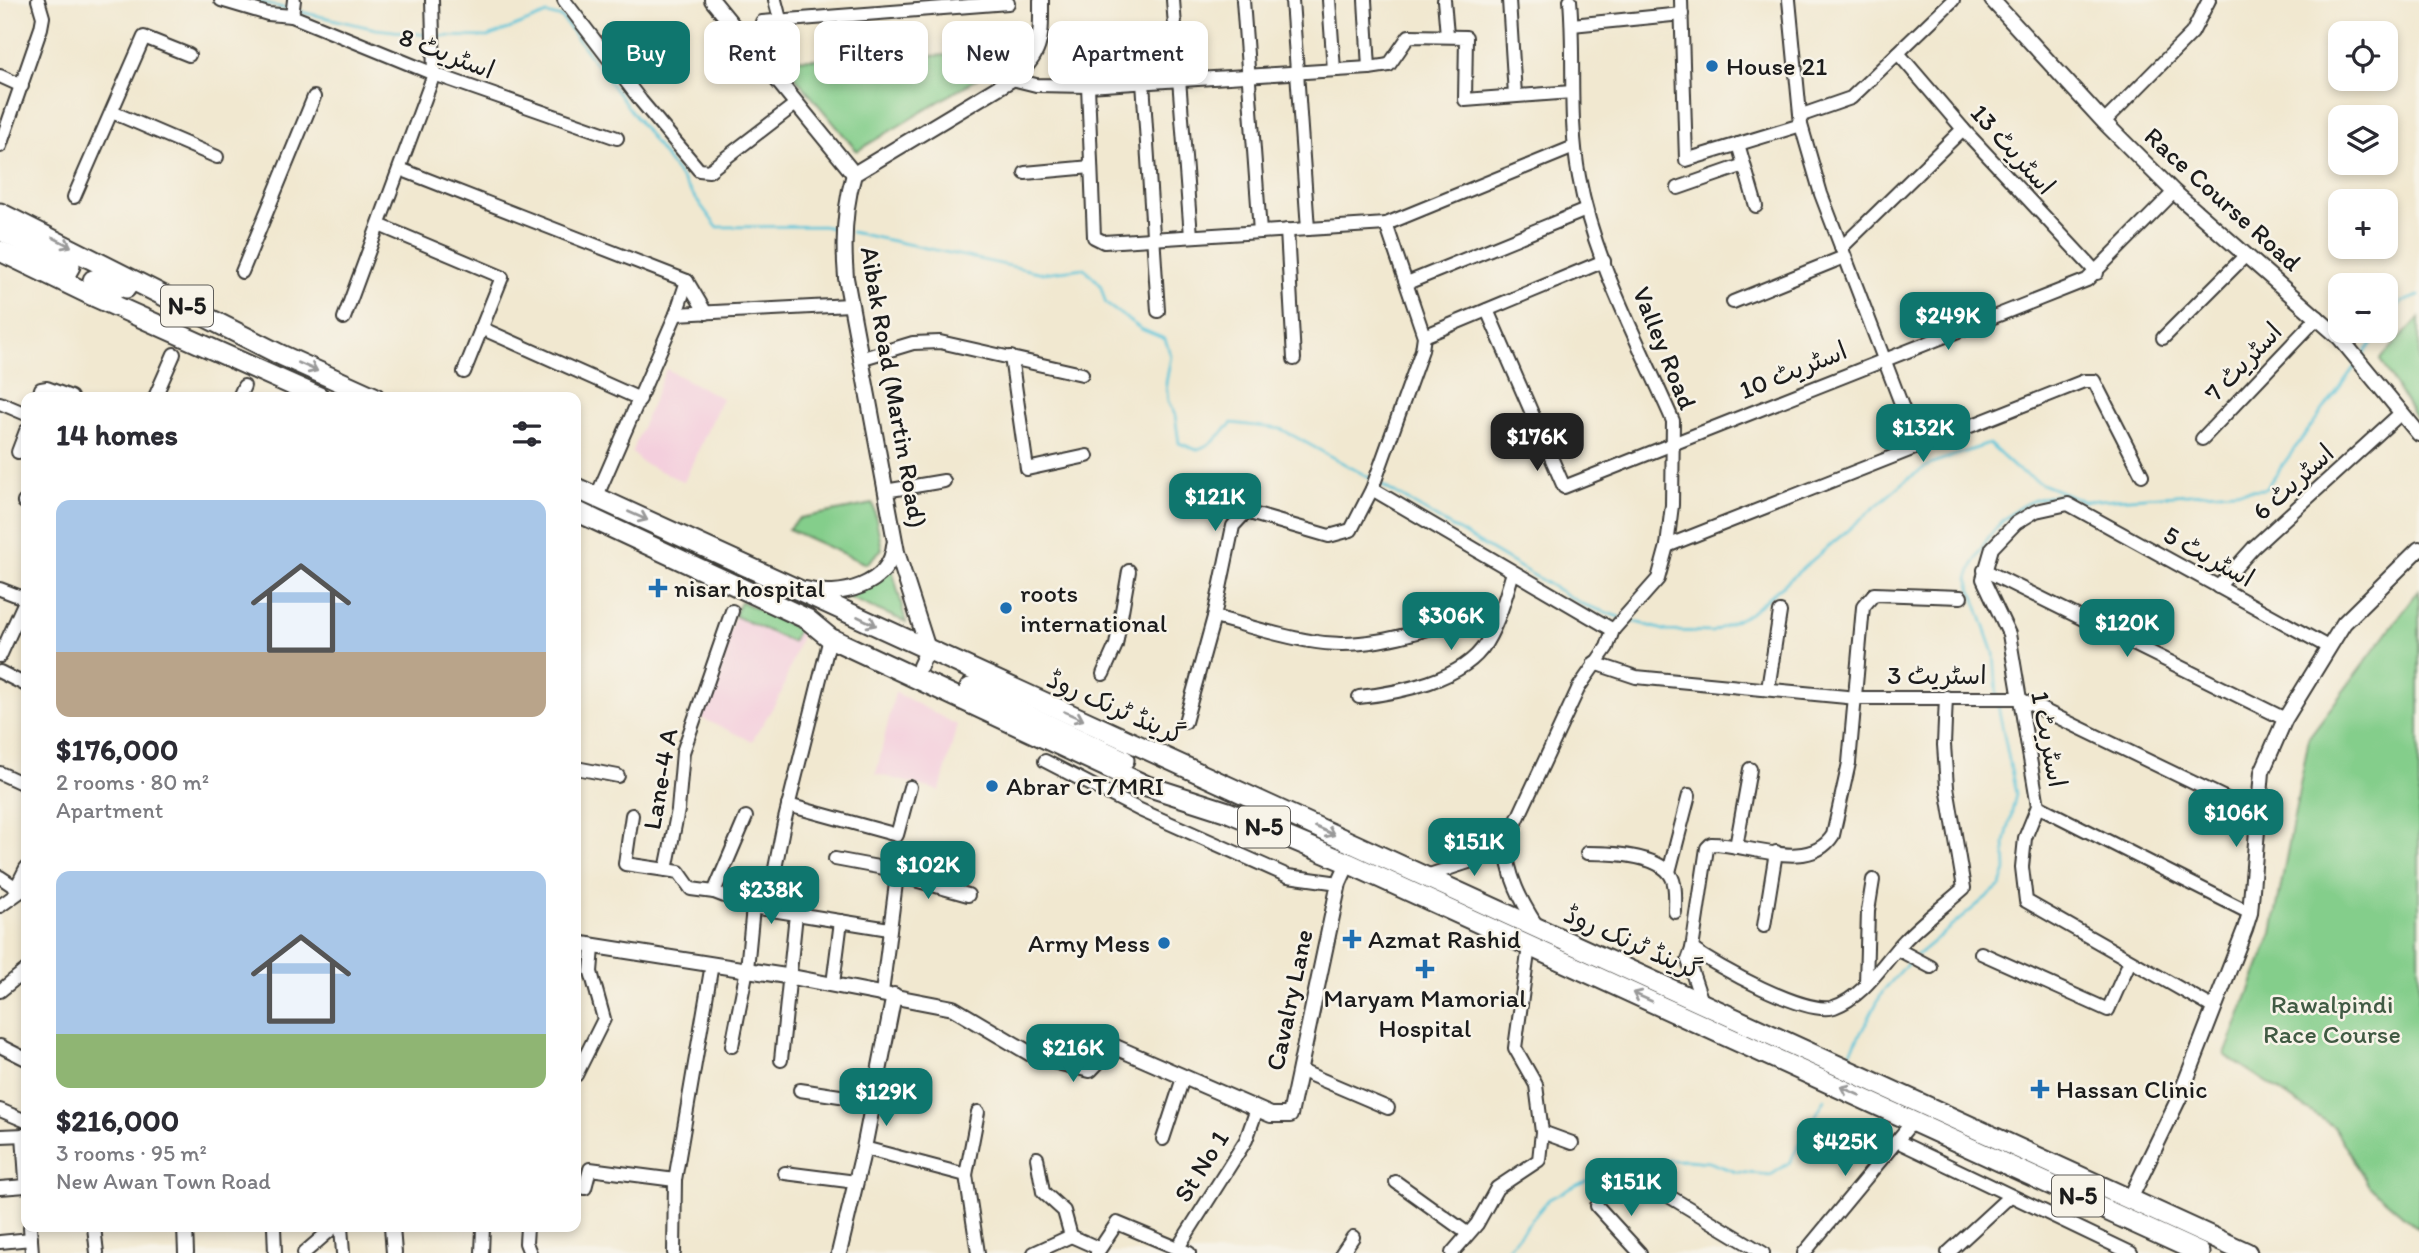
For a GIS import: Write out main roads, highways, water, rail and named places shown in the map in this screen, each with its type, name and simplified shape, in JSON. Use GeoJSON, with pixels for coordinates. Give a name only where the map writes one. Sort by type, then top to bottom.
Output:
{"type":"FeatureCollection","features":[{"type":"Feature","properties":{"kind":"highway","name":"N-5"},"geometry":{"type":"LineString","coordinates":[[0,214],[281,355],[363,392]]}},
{"type":"Feature","properties":{"kind":"highway"},"geometry":{"type":"LineString","coordinates":[[0,230],[70,266],[64,273],[8,255]]}},
{"type":"Feature","properties":{"kind":"highway","name":"N-5"},"geometry":{"type":"LineString","coordinates":[[8,255],[308,392]]}},
{"type":"Feature","properties":{"kind":"highway"},"geometry":{"type":"LineString","coordinates":[[212,350],[95,289],[93,280],[103,277],[199,323],[281,355]]}},
{"type":"Feature","properties":{"kind":"highway","name":"گرینڈ ٹرنک روڈ"},"geometry":{"type":"LineString","coordinates":[[581,490],[794,586],[1060,729],[1228,812],[1348,863],[1956,1140],[2246,1253]]}},
{"type":"Feature","properties":{"kind":"highway","name":"گرینڈ ٹرنک روڈ"},"geometry":{"type":"LineString","coordinates":[[581,513],[807,619],[924,657],[1536,926],[1702,1002],[2126,1208],[2200,1253]]}},
{"type":"Feature","properties":{"kind":"highway","name":"گرینڈ ٹرنک روڈ"},"geometry":{"type":"LineString","coordinates":[[807,619],[830,638],[1147,786],[1228,812]]}},
{"type":"Feature","properties":{"kind":"highway","name":"گرینڈ ٹرنک روڈ"},"geometry":{"type":"LineString","coordinates":[[1956,1140],[2035,1188],[2176,1253]]}},
{"type":"Feature","properties":{"kind":"waterway"},"geometry":{"type":"LineString","coordinates":[[250,0],[287,9]]}},
{"type":"Feature","properties":{"kind":"waterway"},"geometry":{"type":"LineString","coordinates":[[297,11],[376,29],[428,35]]}},
{"type":"Feature","properties":{"kind":"waterway"},"geometry":{"type":"LineString","coordinates":[[438,36],[488,37],[547,14],[562,18],[717,227],[823,226],[841,230]]}},
{"type":"Feature","properties":{"kind":"waterway"},"geometry":{"type":"LineString","coordinates":[[851,232],[1043,273],[1084,268],[1100,284],[1106,304],[1141,329],[1165,339],[1171,356],[1166,383],[1168,401],[1175,415],[1179,443],[1197,450],[1213,442],[1232,423],[1281,429],[1372,479]]}},
{"type":"Feature","properties":{"kind":"waterway"},"geometry":{"type":"LineString","coordinates":[[2398,307],[2402,302],[2419,296]]}},
{"type":"Feature","properties":{"kind":"waterway"},"geometry":{"type":"LineString","coordinates":[[2362,357],[2372,343]]}},
{"type":"Feature","properties":{"kind":"waterway"},"geometry":{"type":"LineString","coordinates":[[1629,620],[1667,631],[1712,632],[1749,614],[1909,478],[1932,463],[1989,444],[2015,468],[2042,484],[2084,501],[2265,489],[2356,365]]}},
{"type":"Feature","properties":{"kind":"waterway"},"geometry":{"type":"LineString","coordinates":[[1378,483],[1582,604],[1619,617]]}},
{"type":"Feature","properties":{"kind":"waterway"},"geometry":{"type":"LineString","coordinates":[[1997,694],[1994,653],[1968,579],[1983,547],[2005,519],[2034,500],[2069,496]]}},
{"type":"Feature","properties":{"kind":"waterway"},"geometry":{"type":"LineString","coordinates":[[1917,955],[2001,885],[2006,870],[2005,843],[2016,794],[1997,701]]}},
{"type":"Feature","properties":{"kind":"waterway"},"geometry":{"type":"LineString","coordinates":[[1849,1055],[1883,991],[1909,962]]}},
{"type":"Feature","properties":{"kind":"waterway"},"geometry":{"type":"LineString","coordinates":[[1504,1253],[1549,1199],[1587,1180],[1612,1161],[1687,1160],[1709,1162],[1736,1172],[1771,1175],[1789,1163],[1825,1099]]}},
{"type":"Feature","properties":{"kind":"place","name":"House 21"},"geometry":{"type":"Point","coordinates":[1712,66]}},
{"type":"Feature","properties":{"kind":"place","name":"nisar hospital"},"geometry":{"type":"Point","coordinates":[658,588]}},
{"type":"Feature","properties":{"kind":"place","name":"roots international"},"geometry":{"type":"Point","coordinates":[1006,608]}},
{"type":"Feature","properties":{"kind":"place","name":"Abrar CT/MRI"},"geometry":{"type":"Point","coordinates":[992,786]}},
{"type":"Feature","properties":{"kind":"place","name":"Azmat Rashid"},"geometry":{"type":"Point","coordinates":[1352,939]}},
{"type":"Feature","properties":{"kind":"place","name":"Army Mess"},"geometry":{"type":"Point","coordinates":[1164,943]}},
{"type":"Feature","properties":{"kind":"place","name":"Maryam Mamorial Hospital"},"geometry":{"type":"Point","coordinates":[1425,969]}},
{"type":"Feature","properties":{"kind":"place","name":"Hassan Clinic"},"geometry":{"type":"Point","coordinates":[2040,1089]}},
{"type":"Feature","properties":{"kind":"park label","name":"Rawalpindi Race Course"},"geometry":{"type":"Point","coordinates":[2332,1019]}}]}
